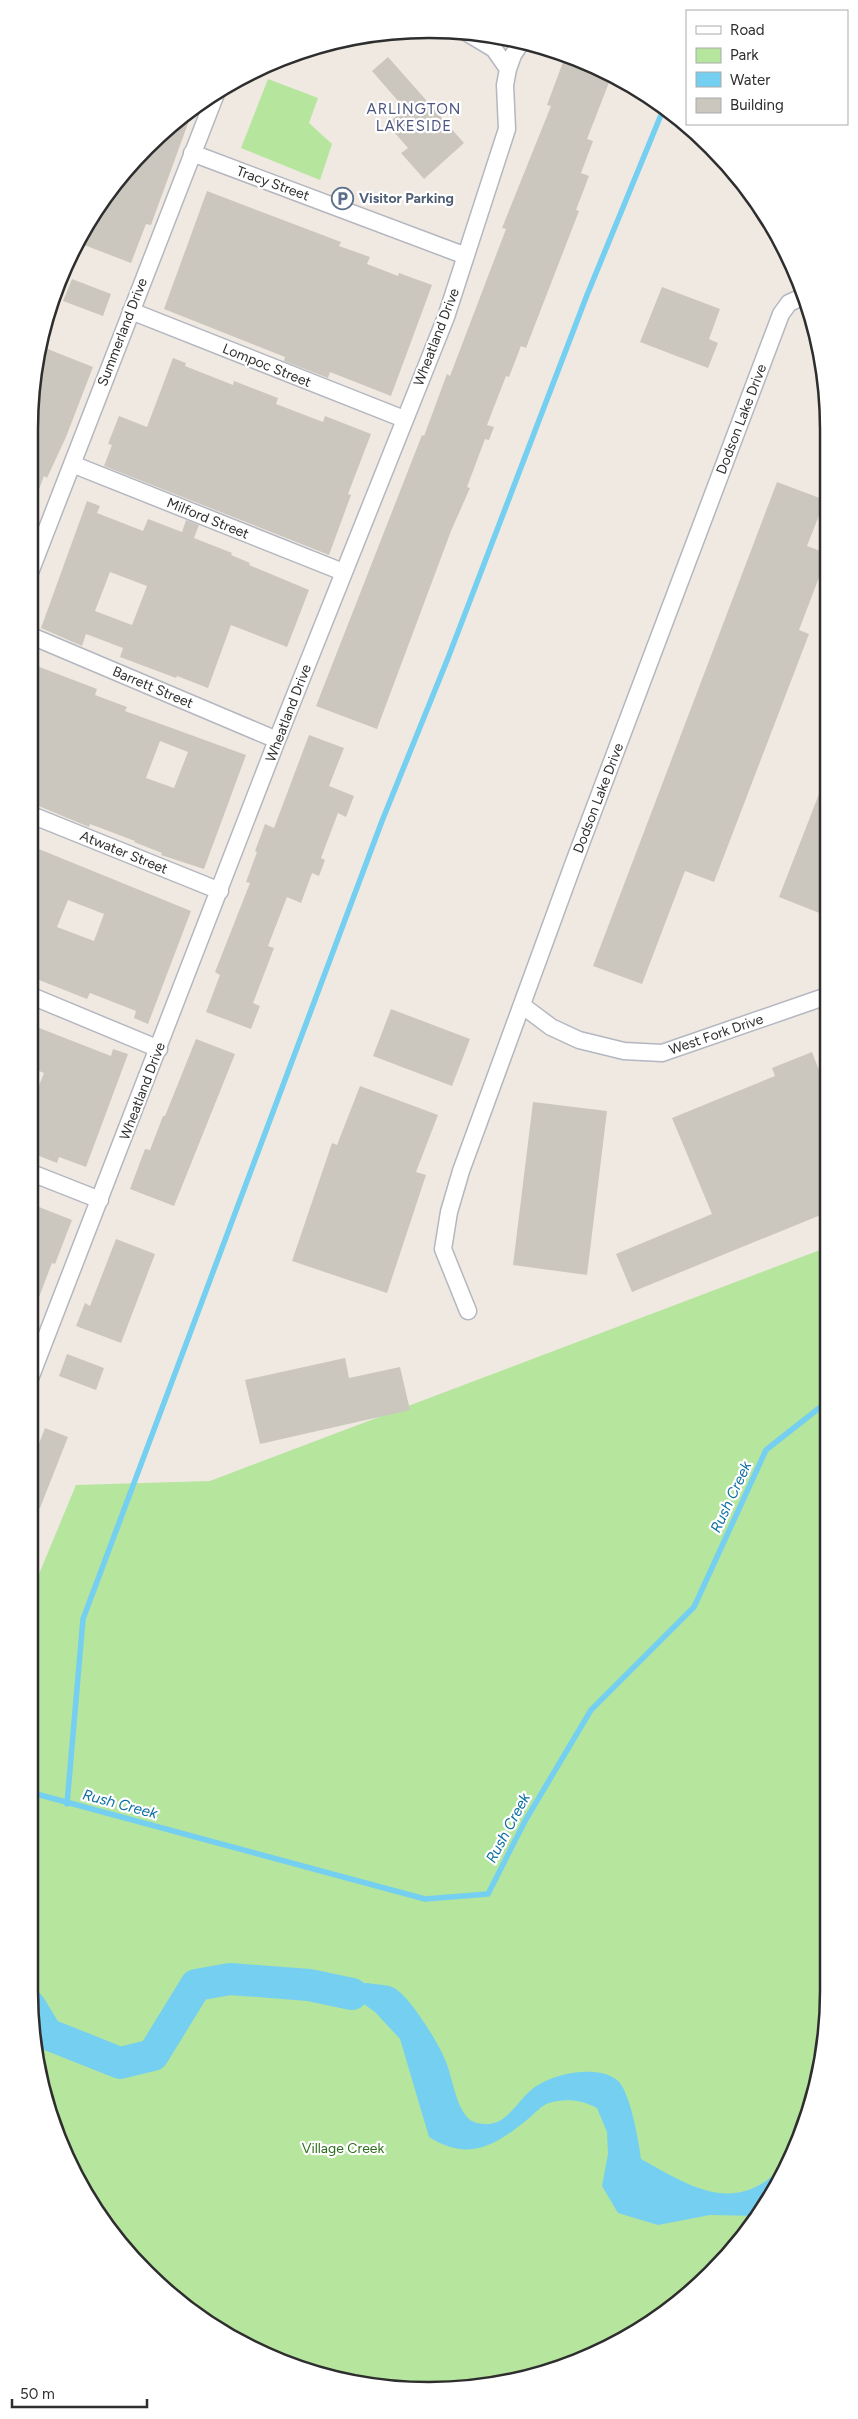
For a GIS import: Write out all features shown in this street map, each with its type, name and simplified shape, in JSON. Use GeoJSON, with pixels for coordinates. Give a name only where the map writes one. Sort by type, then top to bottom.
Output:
{"type":"FeatureCollection","features":[{"type":"Feature","properties":{"kind":"street"},"geometry":{"type":"LineString","coordinates":[[481,41],[494,49],[508,69]]}},
{"type":"Feature","properties":{"kind":"street","name":"Wheatland Drive"},"geometry":{"type":"LineString","coordinates":[[38,1343],[100,1200],[277,740],[446,317],[507,129],[505,85],[508,69],[518,48]]}},
{"type":"Feature","properties":{"kind":"street","name":"Summerland Drive"},"geometry":{"type":"LineString","coordinates":[[38,552],[213,102]]}},
{"type":"Feature","properties":{"kind":"street","name":"Tracy Street"},"geometry":{"type":"LineString","coordinates":[[192,153],[466,256]]}},
{"type":"Feature","properties":{"kind":"street","name":"Dodson Lake Drive"},"geometry":{"type":"LineString","coordinates":[[468,1311],[444,1249],[449,1212],[461,1171],[523,1006],[574,862],[781,314],[789,303],[798,299]]}},
{"type":"Feature","properties":{"kind":"street","name":"Lompoc Street"},"geometry":{"type":"LineString","coordinates":[[130,311],[404,419]]}},
{"type":"Feature","properties":{"kind":"street","name":"Milford Street"},"geometry":{"type":"LineString","coordinates":[[72,464],[343,572]]}},
{"type":"Feature","properties":{"kind":"street","name":"Barrett Street"},"geometry":{"type":"LineString","coordinates":[[38,639],[277,740]]}},
{"type":"Feature","properties":{"kind":"street","name":"Atwater Street"},"geometry":{"type":"LineString","coordinates":[[38,818],[220,891]]}},
{"type":"Feature","properties":{"kind":"street","name":"West Fork Drive"},"geometry":{"type":"LineString","coordinates":[[523,1006],[552,1027],[579,1040],[624,1051],[662,1053],[820,998]]}},
{"type":"Feature","properties":{"kind":"street"},"geometry":{"type":"LineString","coordinates":[[38,999],[159,1049]]}},
{"type":"Feature","properties":{"kind":"street"},"geometry":{"type":"LineString","coordinates":[[38,1176],[100,1200]]}},
{"type":"Feature","properties":{"kind":"green space"},"geometry":{"type":"Polygon","coordinates":[[[268,79],[318,98],[309,123],[332,144],[320,180],[241,148],[268,79]]]}},
{"type":"Feature","properties":{"kind":"green space"},"geometry":{"type":"Polygon","coordinates":[[[820,1250],[820,2016],[813,2066],[800,2116],[791,2140],[768,2186],[740,2228],[706,2267],[667,2301],[625,2329],[579,2352],[555,2361],[505,2374],[455,2381],[429,2382],[403,2381],[353,2374],[303,2361],[279,2352],[211,2316],[152,2267],[103,2208],[67,2140],[58,2116],[45,2066],[38,2016],[38,1576],[76,1485],[210,1481],[820,1250]]]}},
{"type":"Feature","properties":{"kind":"water"},"geometry":{"type":"Polygon","coordinates":[[[368,1983],[388,1986],[400,1992],[408,2000],[431,2033],[443,2054],[460,2106],[470,2120],[477,2123],[487,2124],[503,2118],[528,2093],[546,2081],[569,2074],[595,2072],[613,2077],[622,2086],[630,2105],[641,2159],[695,2187],[713,2192],[730,2193],[747,2190],[764,2182],[775,2173],[749,2216],[710,2215],[658,2225],[618,2213],[602,2186],[608,2154],[607,2132],[597,2108],[586,2103],[568,2100],[546,2104],[504,2137],[481,2147],[457,2149],[443,2145],[429,2137],[400,2039],[375,2012],[354,1997],[309,1985],[368,1983]]]}},
{"type":"Feature","properties":{"kind":"building"},"geometry":{"type":"Polygon","coordinates":[[[388,57],[464,143],[424,179],[401,153],[408,148],[387,124],[405,109],[372,71],[388,57]]]}},
{"type":"Feature","properties":{"kind":"building"},"geometry":{"type":"Polygon","coordinates":[[[563,62],[609,82],[587,139],[593,141],[581,173],[589,176],[576,210],[579,211],[526,348],[521,346],[509,377],[506,376],[487,425],[494,427],[489,440],[485,439],[467,487],[470,488],[451,531],[377,729],[316,706],[422,435],[424,436],[447,374],[450,376],[506,229],[502,228],[551,106],[547,105],[563,62]]]}},
{"type":"Feature","properties":{"kind":"building"},"geometry":{"type":"Polygon","coordinates":[[[190,119],[151,225],[146,224],[131,263],[84,245],[103,211],[118,191],[152,152],[190,119]]]}},
{"type":"Feature","properties":{"kind":"building"},"geometry":{"type":"Polygon","coordinates":[[[207,191],[341,242],[339,246],[370,257],[367,264],[398,276],[399,273],[432,285],[391,396],[330,372],[328,378],[284,361],[285,357],[164,309],[207,191]]]}},
{"type":"Feature","properties":{"kind":"building"},"geometry":{"type":"Polygon","coordinates":[[[72,279],[111,294],[103,316],[63,301],[72,279]]]}},
{"type":"Feature","properties":{"kind":"building"},"geometry":{"type":"Polygon","coordinates":[[[662,287],[720,309],[709,339],[718,343],[708,368],[640,342],[662,287]]]}},
{"type":"Feature","properties":{"kind":"building"},"geometry":{"type":"Polygon","coordinates":[[[46,348],[93,367],[66,437],[47,478],[44,476],[38,492],[38,403],[46,348]]]}},
{"type":"Feature","properties":{"kind":"building"},"geometry":{"type":"Polygon","coordinates":[[[173,358],[186,363],[185,366],[233,385],[234,381],[278,398],[276,404],[323,422],[325,416],[371,434],[348,494],[351,495],[329,555],[104,466],[112,445],[108,444],[119,416],[147,427],[173,358]]]}},
{"type":"Feature","properties":{"kind":"building"},"geometry":{"type":"Polygon","coordinates":[[[777,482],[820,498],[820,513],[807,546],[820,551],[820,575],[799,630],[809,634],[714,882],[685,871],[642,984],[593,966],[777,482]]]}},
{"type":"Feature","properties":{"kind":"building"},"geometry":{"type":"Polygon","coordinates":[[[87,501],[100,506],[97,513],[143,531],[148,519],[182,532],[186,520],[199,525],[194,538],[232,553],[231,555],[250,563],[249,565],[309,590],[287,647],[231,625],[208,688],[120,657],[123,648],[86,634],[82,646],[41,628],[87,501]],[[110,572],[95,611],[132,625],[147,586],[110,572]]]}},
{"type":"Feature","properties":{"kind":"building"},"geometry":{"type":"Polygon","coordinates":[[[38,666],[97,689],[95,695],[127,707],[125,711],[246,755],[204,869],[161,855],[162,853],[135,841],[90,824],[89,827],[38,806],[38,666]],[[160,741],[146,778],[174,788],[188,752],[160,741]]]}},
{"type":"Feature","properties":{"kind":"building"},"geometry":{"type":"Polygon","coordinates":[[[309,735],[344,748],[329,786],[354,796],[346,817],[338,813],[321,858],[325,860],[319,876],[312,873],[301,903],[287,897],[268,946],[274,948],[253,1003],[260,1006],[251,1029],[206,1012],[220,975],[215,972],[250,883],[246,882],[265,824],[274,828],[309,735]]]}},
{"type":"Feature","properties":{"kind":"building"},"geometry":{"type":"Polygon","coordinates":[[[820,791],[820,913],[779,897],[820,791]]]}},
{"type":"Feature","properties":{"kind":"building"},"geometry":{"type":"Polygon","coordinates":[[[38,849],[191,911],[148,1024],[134,1018],[136,1011],[90,993],[87,999],[38,980],[38,849]],[[68,900],[57,927],[94,941],[104,914],[68,900]]]}},
{"type":"Feature","properties":{"kind":"building"},"geometry":{"type":"Polygon","coordinates":[[[391,1009],[470,1039],[452,1086],[373,1056],[391,1009]]]}},
{"type":"Feature","properties":{"kind":"building"},"geometry":{"type":"Polygon","coordinates":[[[38,1028],[111,1056],[113,1049],[128,1054],[86,1167],[59,1157],[57,1163],[38,1156],[38,1088],[44,1073],[38,1071],[38,1028]]]}},
{"type":"Feature","properties":{"kind":"building"},"geometry":{"type":"Polygon","coordinates":[[[196,1039],[235,1054],[174,1206],[130,1189],[145,1149],[150,1150],[163,1116],[165,1116],[196,1039]]]}},
{"type":"Feature","properties":{"kind":"building"},"geometry":{"type":"Polygon","coordinates":[[[812,1052],[820,1073],[820,1215],[632,1292],[616,1254],[712,1214],[672,1118],[775,1076],[772,1068],[812,1052]]]}},
{"type":"Feature","properties":{"kind":"building"},"geometry":{"type":"Polygon","coordinates":[[[360,1086],[438,1115],[416,1172],[426,1175],[387,1293],[292,1261],[332,1143],[337,1145],[360,1086]]]}},
{"type":"Feature","properties":{"kind":"building"},"geometry":{"type":"Polygon","coordinates":[[[533,1102],[607,1111],[587,1275],[513,1265],[533,1102]]]}},
{"type":"Feature","properties":{"kind":"building"},"geometry":{"type":"Polygon","coordinates":[[[38,1207],[72,1220],[55,1264],[52,1263],[38,1300],[38,1207]]]}},
{"type":"Feature","properties":{"kind":"building"},"geometry":{"type":"Polygon","coordinates":[[[116,1239],[155,1254],[121,1343],[76,1326],[85,1303],[90,1306],[116,1239]]]}},
{"type":"Feature","properties":{"kind":"building"},"geometry":{"type":"Polygon","coordinates":[[[67,1354],[104,1368],[96,1390],[59,1376],[67,1354]]]}},
{"type":"Feature","properties":{"kind":"building"},"geometry":{"type":"Polygon","coordinates":[[[345,1358],[349,1378],[400,1367],[410,1410],[260,1444],[245,1380],[345,1358]]]}},
{"type":"Feature","properties":{"kind":"building"},"geometry":{"type":"Polygon","coordinates":[[[45,1428],[68,1437],[40,1508],[38,1507],[38,1446],[45,1428]]]}},
{"type":"Feature","properties":{"kind":"waterway"},"geometry":{"type":"LineString","coordinates":[[67,1804],[83,1619],[382,821],[448,658],[587,295],[661,114]]}},
{"type":"Feature","properties":{"kind":"waterway","name":"Rush Creek"},"geometry":{"type":"LineString","coordinates":[[38,1794],[425,1899],[488,1894],[525,1821],[591,1710],[694,1607],[766,1450],[820,1407]]}},
{"type":"Feature","properties":{"kind":"waterway","name":"Village Creek"},"geometry":{"type":"LineString","coordinates":[[38,2020],[47,2034],[120,2063],[153,2055],[196,1985],[230,1979],[309,1985],[352,1994]]}},
{"type":"Feature","properties":{"kind":"place","name":"Visitor Parking"},"geometry":{"type":"Point","coordinates":[343,198]}},
{"type":"Feature","properties":{"kind":"district","name":"ARLINGTON LAKESIDE"},"geometry":{"type":"Point","coordinates":[414,118]}}]}
